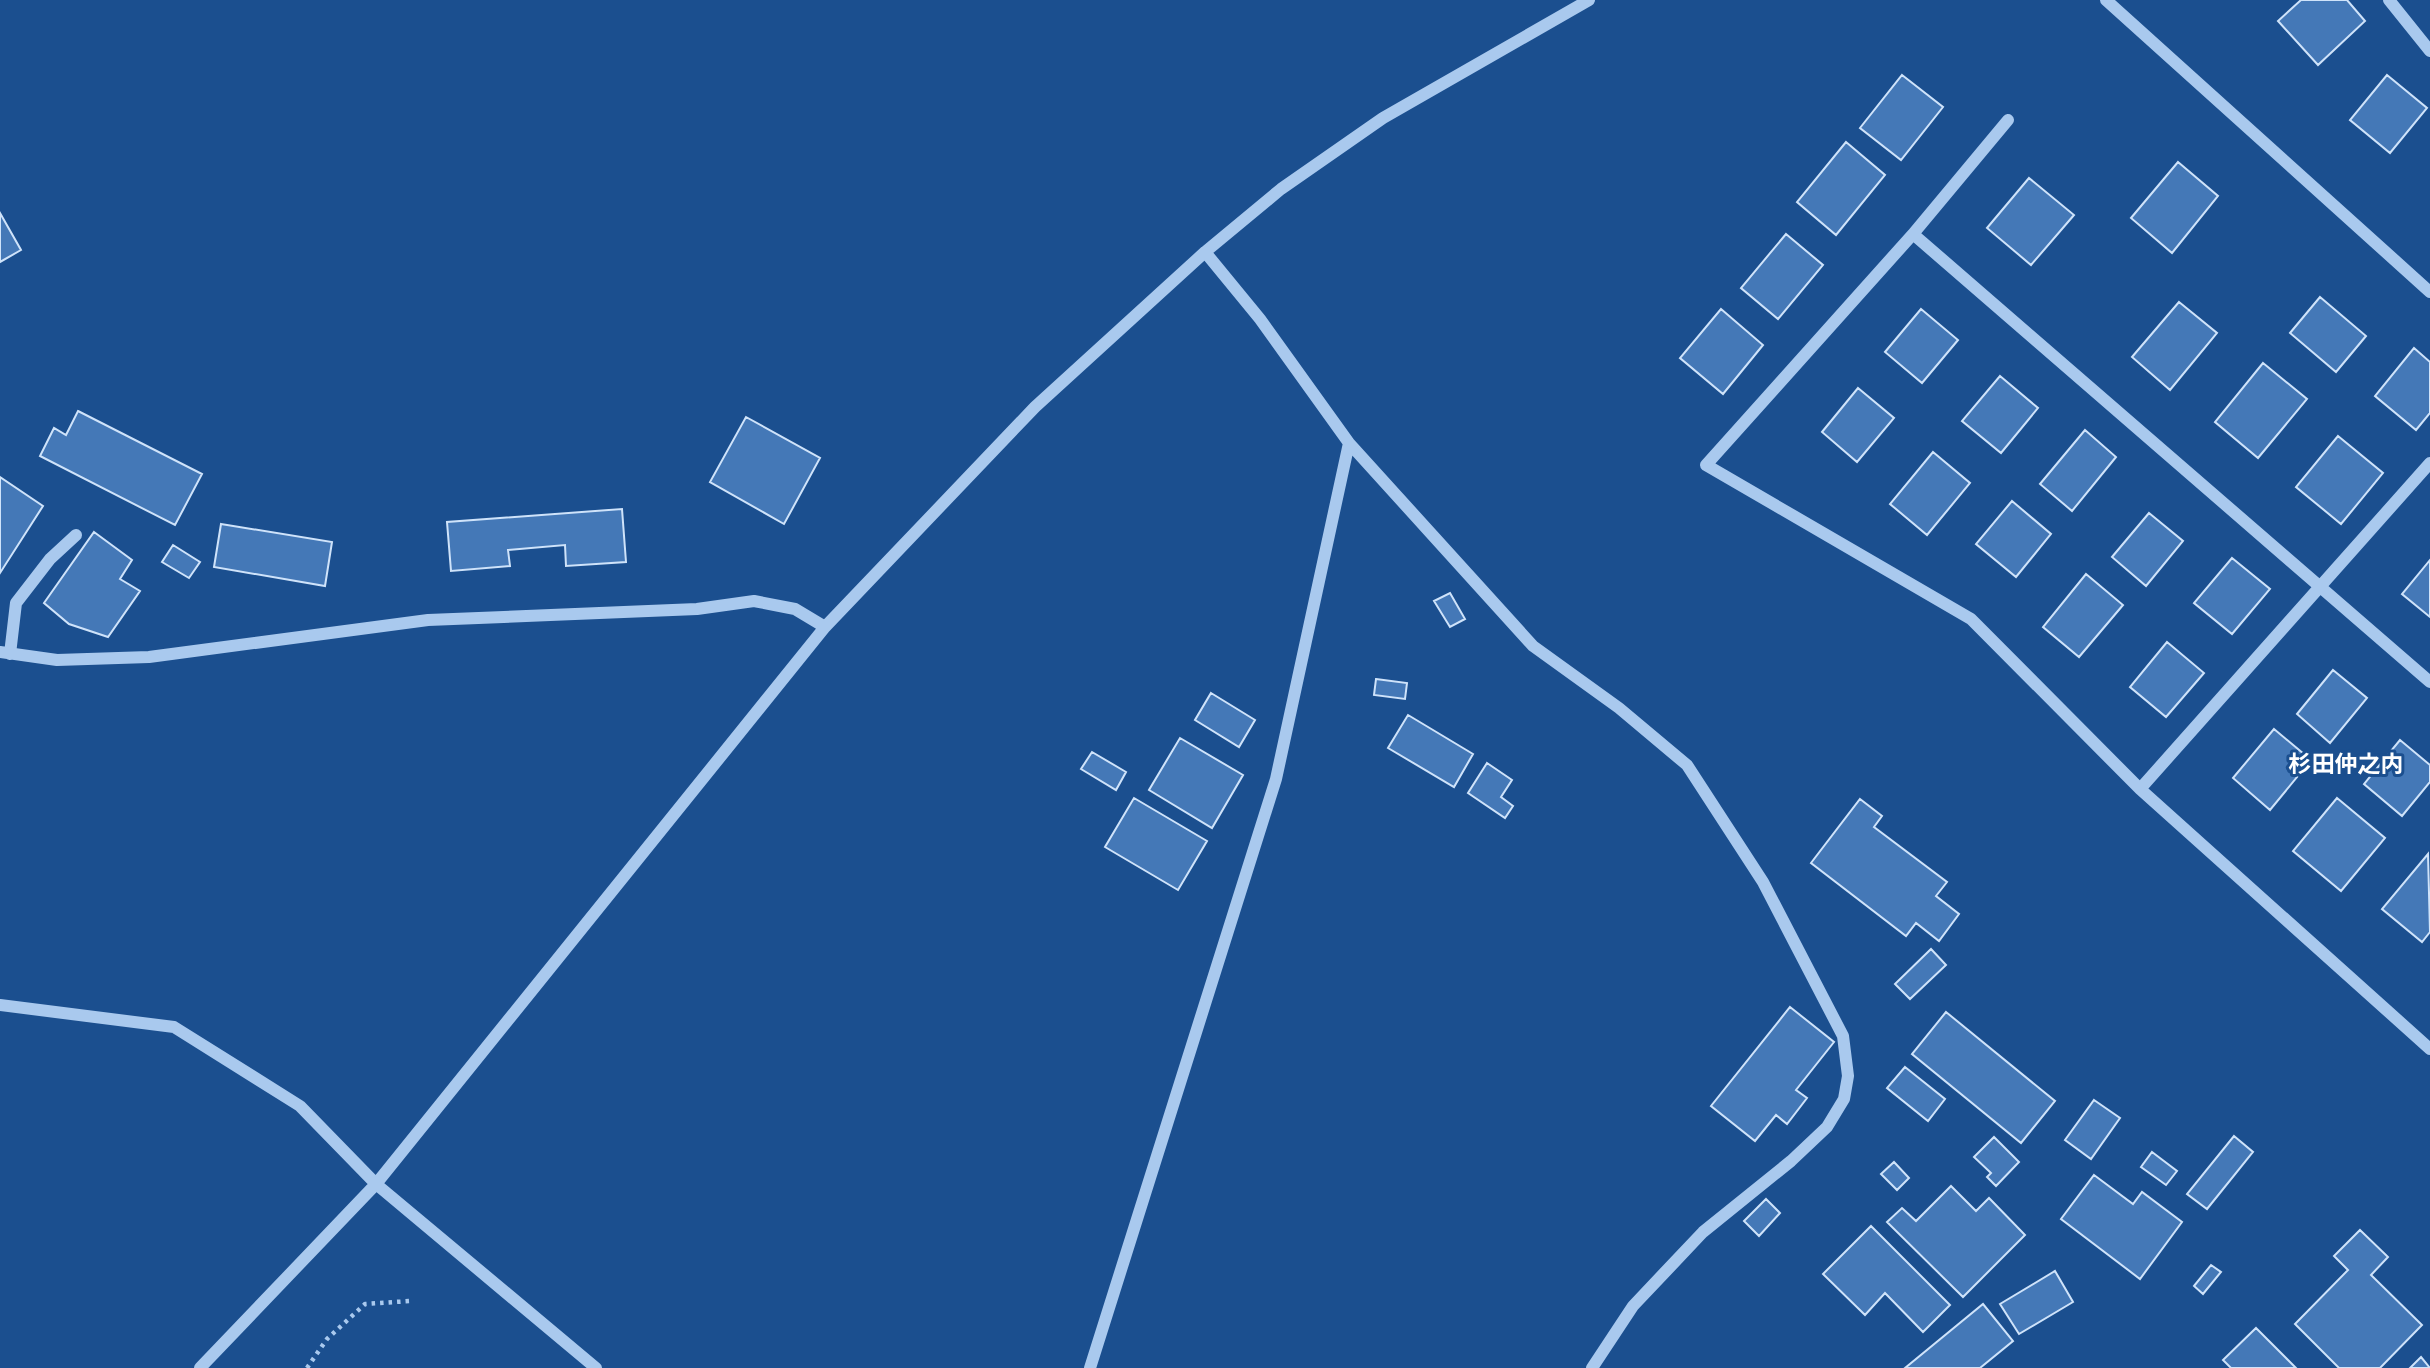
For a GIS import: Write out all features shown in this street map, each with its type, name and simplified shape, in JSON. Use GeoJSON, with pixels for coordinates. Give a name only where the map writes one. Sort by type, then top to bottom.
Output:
{"type":"FeatureCollection","features":[{"type":"Feature","properties":{"kind":"street"},"geometry":{"type":"LineString","coordinates":[[200,1368],[376,1184],[825,627],[1035,407],[1205,252],[1281,189],[1383,118],[1589,0]]}},
{"type":"Feature","properties":{"kind":"street"},"geometry":{"type":"LineString","coordinates":[[2106,0],[2430,292]]}},
{"type":"Feature","properties":{"kind":"street"},"geometry":{"type":"LineString","coordinates":[[2389,0],[2430,51]]}},
{"type":"Feature","properties":{"kind":"street"},"geometry":{"type":"LineString","coordinates":[[2008,120],[1913,234],[1706,465],[1971,619],[2140,789],[2430,1049]]}},
{"type":"Feature","properties":{"kind":"street"},"geometry":{"type":"LineString","coordinates":[[1913,234],[2430,682]]}},
{"type":"Feature","properties":{"kind":"street"},"geometry":{"type":"LineString","coordinates":[[1205,252],[1260,319],[1349,443],[1534,646],[1619,708],[1687,765],[1763,882],[1843,1036],[1848,1076],[1844,1099],[1826,1127],[1791,1161],[1703,1232],[1633,1306],[1592,1368]]}},
{"type":"Feature","properties":{"kind":"street"},"geometry":{"type":"LineString","coordinates":[[1090,1368],[1276,779],[1349,443]]}},
{"type":"Feature","properties":{"kind":"street"},"geometry":{"type":"LineString","coordinates":[[2140,789],[2430,463]]}},
{"type":"Feature","properties":{"kind":"street"},"geometry":{"type":"LineString","coordinates":[[76,535],[50,559],[16,603],[5,653],[57,660],[149,657],[428,620],[697,609],[754,601],[795,609],[825,627]]}},
{"type":"Feature","properties":{"kind":"street"},"geometry":{"type":"LineString","coordinates":[[0,1005],[174,1027],[300,1106],[376,1184],[596,1368]]}},
{"type":"Feature","properties":{"kind":"path"},"geometry":{"type":"LineString","coordinates":[[307,1368],[327,1339],[365,1304],[410,1301]]}},
{"type":"Feature","properties":{"kind":"building"},"geometry":{"type":"Polygon","coordinates":[[[2301,0],[2347,0],[2365,21],[2318,65],[2278,21],[2301,0]]]}},
{"type":"Feature","properties":{"kind":"building"},"geometry":{"type":"Polygon","coordinates":[[[1902,75],[1943,107],[1901,160],[1860,128],[1902,75]]]}},
{"type":"Feature","properties":{"kind":"building"},"geometry":{"type":"Polygon","coordinates":[[[2387,75],[2427,108],[2390,153],[2350,120],[2387,75]]]}},
{"type":"Feature","properties":{"kind":"building"},"geometry":{"type":"Polygon","coordinates":[[[1846,142],[1885,175],[1836,235],[1797,202],[1846,142]]]}},
{"type":"Feature","properties":{"kind":"building"},"geometry":{"type":"Polygon","coordinates":[[[2178,162],[2218,196],[2172,253],[2131,218],[2178,162]]]}},
{"type":"Feature","properties":{"kind":"building"},"geometry":{"type":"Polygon","coordinates":[[[2029,178],[2074,215],[2031,265],[1987,228],[2029,178]]]}},
{"type":"Feature","properties":{"kind":"building"},"geometry":{"type":"Polygon","coordinates":[[[0,213],[21,250],[0,262],[0,213]]]}},
{"type":"Feature","properties":{"kind":"building"},"geometry":{"type":"Polygon","coordinates":[[[1786,234],[1823,265],[1778,319],[1741,288],[1786,234]]]}},
{"type":"Feature","properties":{"kind":"building"},"geometry":{"type":"Polygon","coordinates":[[[2320,297],[2366,336],[2336,372],[2290,333],[2320,297]]]}},
{"type":"Feature","properties":{"kind":"building"},"geometry":{"type":"Polygon","coordinates":[[[2179,302],[2217,333],[2170,390],[2132,357],[2179,302]]]}},
{"type":"Feature","properties":{"kind":"building"},"geometry":{"type":"Polygon","coordinates":[[[1721,309],[1763,345],[1723,394],[1680,358],[1721,309]]]}},
{"type":"Feature","properties":{"kind":"building"},"geometry":{"type":"Polygon","coordinates":[[[1921,309],[1958,340],[1922,383],[1885,352],[1921,309]]]}},
{"type":"Feature","properties":{"kind":"building"},"geometry":{"type":"Polygon","coordinates":[[[2414,348],[2430,362],[2430,413],[2416,430],[2375,396],[2414,348]]]}},
{"type":"Feature","properties":{"kind":"building"},"geometry":{"type":"Polygon","coordinates":[[[2263,363],[2307,399],[2258,458],[2215,422],[2263,363]]]}},
{"type":"Feature","properties":{"kind":"building"},"geometry":{"type":"Polygon","coordinates":[[[2000,376],[2038,408],[2001,453],[1962,421],[2000,376]]]}},
{"type":"Feature","properties":{"kind":"building"},"geometry":{"type":"Polygon","coordinates":[[[1858,388],[1894,418],[1857,462],[1822,432],[1858,388]]]}},
{"type":"Feature","properties":{"kind":"building"},"geometry":{"type":"Polygon","coordinates":[[[78,411],[202,474],[175,525],[40,456],[54,428],[66,435],[78,411]]]}},
{"type":"Feature","properties":{"kind":"building"},"geometry":{"type":"Polygon","coordinates":[[[746,417],[820,458],[784,524],[710,482],[746,417]]]}},
{"type":"Feature","properties":{"kind":"building"},"geometry":{"type":"Polygon","coordinates":[[[2085,430],[2116,457],[2072,511],[2040,484],[2085,430]]]}},
{"type":"Feature","properties":{"kind":"building"},"geometry":{"type":"Polygon","coordinates":[[[2338,436],[2383,473],[2341,524],[2296,487],[2338,436]]]}},
{"type":"Feature","properties":{"kind":"building"},"geometry":{"type":"Polygon","coordinates":[[[1933,452],[1970,483],[1927,535],[1890,504],[1933,452]]]}},
{"type":"Feature","properties":{"kind":"building"},"geometry":{"type":"Polygon","coordinates":[[[0,477],[43,506],[0,573],[0,477]]]}},
{"type":"Feature","properties":{"kind":"building"},"geometry":{"type":"Polygon","coordinates":[[[2012,501],[2051,534],[2016,577],[1976,544],[2012,501]]]}},
{"type":"Feature","properties":{"kind":"building"},"geometry":{"type":"Polygon","coordinates":[[[622,509],[626,562],[566,566],[565,545],[508,550],[510,566],[451,571],[447,522],[622,509]]]}},
{"type":"Feature","properties":{"kind":"building"},"geometry":{"type":"Polygon","coordinates":[[[2149,513],[2183,541],[2146,586],[2112,557],[2149,513]]]}},
{"type":"Feature","properties":{"kind":"building"},"geometry":{"type":"Polygon","coordinates":[[[221,524],[332,542],[325,586],[214,567],[221,524]]]}},
{"type":"Feature","properties":{"kind":"building"},"geometry":{"type":"Polygon","coordinates":[[[94,532],[132,560],[120,579],[140,591],[108,637],[69,624],[44,603],[94,532]]]}},
{"type":"Feature","properties":{"kind":"building"},"geometry":{"type":"Polygon","coordinates":[[[173,545],[200,562],[189,578],[162,562],[173,545]]]}},
{"type":"Feature","properties":{"kind":"building"},"geometry":{"type":"Polygon","coordinates":[[[2232,558],[2270,589],[2232,634],[2194,603],[2232,558]]]}},
{"type":"Feature","properties":{"kind":"building"},"geometry":{"type":"Polygon","coordinates":[[[2430,560],[2430,617],[2402,594],[2430,560]]]}},
{"type":"Feature","properties":{"kind":"building"},"geometry":{"type":"Polygon","coordinates":[[[2086,574],[2123,605],[2079,657],[2043,627],[2086,574]]]}},
{"type":"Feature","properties":{"kind":"building"},"geometry":{"type":"Polygon","coordinates":[[[1450,593],[1465,619],[1450,627],[1434,601],[1450,593]]]}},
{"type":"Feature","properties":{"kind":"building"},"geometry":{"type":"Polygon","coordinates":[[[2167,642],[2204,673],[2166,717],[2130,687],[2167,642]]]}},
{"type":"Feature","properties":{"kind":"building"},"geometry":{"type":"Polygon","coordinates":[[[2333,670],[2367,698],[2330,743],[2297,714],[2333,670]]]}},
{"type":"Feature","properties":{"kind":"building"},"geometry":{"type":"Polygon","coordinates":[[[1376,679],[1407,683],[1405,699],[1374,695],[1376,679]]]}},
{"type":"Feature","properties":{"kind":"building"},"geometry":{"type":"Polygon","coordinates":[[[1211,693],[1255,720],[1239,747],[1195,720],[1211,693]]]}},
{"type":"Feature","properties":{"kind":"building"},"geometry":{"type":"Polygon","coordinates":[[[1408,715],[1473,754],[1454,787],[1388,748],[1408,715]]]}},
{"type":"Feature","properties":{"kind":"building"},"geometry":{"type":"Polygon","coordinates":[[[2274,729],[2311,760],[2270,810],[2233,778],[2274,729]]]}},
{"type":"Feature","properties":{"kind":"building"},"geometry":{"type":"Polygon","coordinates":[[[1180,738],[1243,775],[1212,828],[1149,790],[1180,738]]]}},
{"type":"Feature","properties":{"kind":"building"},"geometry":{"type":"Polygon","coordinates":[[[2400,740],[2430,765],[2430,782],[2402,816],[2364,784],[2400,740]]]}},
{"type":"Feature","properties":{"kind":"building"},"geometry":{"type":"Polygon","coordinates":[[[1092,752],[1126,772],[1116,790],[1081,769],[1092,752]]]}},
{"type":"Feature","properties":{"kind":"building"},"geometry":{"type":"Polygon","coordinates":[[[1487,763],[1512,780],[1501,797],[1513,806],[1505,818],[1468,793],[1487,763]]]}},
{"type":"Feature","properties":{"kind":"building"},"geometry":{"type":"Polygon","coordinates":[[[1134,798],[1207,841],[1178,890],[1105,847],[1134,798]]]}},
{"type":"Feature","properties":{"kind":"building"},"geometry":{"type":"Polygon","coordinates":[[[2337,798],[2385,838],[2341,891],[2293,851],[2337,798]]]}},
{"type":"Feature","properties":{"kind":"building"},"geometry":{"type":"Polygon","coordinates":[[[1860,799],[1882,816],[1874,827],[1947,882],[1936,896],[1959,914],[1939,941],[1916,923],[1906,936],[1811,863],[1860,799]]]}},
{"type":"Feature","properties":{"kind":"building"},"geometry":{"type":"Polygon","coordinates":[[[2428,854],[2430,932],[2422,942],[2382,909],[2428,854]]]}},
{"type":"Feature","properties":{"kind":"building"},"geometry":{"type":"Polygon","coordinates":[[[1931,949],[1946,965],[1910,999],[1895,984],[1931,949]]]}},
{"type":"Feature","properties":{"kind":"building"},"geometry":{"type":"Polygon","coordinates":[[[1790,1007],[1834,1042],[1796,1090],[1807,1098],[1787,1124],[1776,1115],[1755,1141],[1711,1106],[1790,1007]]]}},
{"type":"Feature","properties":{"kind":"building"},"geometry":{"type":"Polygon","coordinates":[[[1946,1012],[2055,1101],[2021,1143],[1912,1054],[1946,1012]]]}},
{"type":"Feature","properties":{"kind":"building"},"geometry":{"type":"Polygon","coordinates":[[[1905,1067],[1945,1099],[1928,1121],[1887,1088],[1905,1067]]]}},
{"type":"Feature","properties":{"kind":"building"},"geometry":{"type":"Polygon","coordinates":[[[2094,1100],[2120,1118],[2091,1159],[2065,1140],[2094,1100]]]}},
{"type":"Feature","properties":{"kind":"building"},"geometry":{"type":"Polygon","coordinates":[[[2234,1136],[2253,1152],[2207,1209],[2187,1194],[2234,1136]]]}},
{"type":"Feature","properties":{"kind":"building"},"geometry":{"type":"Polygon","coordinates":[[[1994,1137],[2019,1162],[1996,1186],[1987,1177],[1991,1173],[1974,1157],[1994,1137]]]}},
{"type":"Feature","properties":{"kind":"building"},"geometry":{"type":"Polygon","coordinates":[[[2152,1152],[2177,1171],[2166,1185],[2141,1167],[2152,1152]]]}},
{"type":"Feature","properties":{"kind":"building"},"geometry":{"type":"Polygon","coordinates":[[[1894,1162],[1909,1178],[1897,1190],[1881,1174],[1894,1162]]]}},
{"type":"Feature","properties":{"kind":"building"},"geometry":{"type":"Polygon","coordinates":[[[2094,1175],[2133,1204],[2142,1192],[2182,1222],[2140,1279],[2061,1219],[2094,1175]]]}},
{"type":"Feature","properties":{"kind":"building"},"geometry":{"type":"Polygon","coordinates":[[[1951,1186],[1976,1211],[1989,1198],[2025,1235],[1963,1297],[1887,1222],[1902,1208],[1916,1221],[1951,1186]]]}},
{"type":"Feature","properties":{"kind":"building"},"geometry":{"type":"Polygon","coordinates":[[[1766,1199],[1780,1213],[1759,1236],[1744,1221],[1766,1199]]]}},
{"type":"Feature","properties":{"kind":"building"},"geometry":{"type":"Polygon","coordinates":[[[1871,1226],[1950,1305],[1923,1332],[1885,1293],[1865,1315],[1823,1274],[1871,1226]]]}},
{"type":"Feature","properties":{"kind":"building"},"geometry":{"type":"Polygon","coordinates":[[[2360,1230],[2388,1257],[2371,1275],[2422,1325],[2380,1368],[2339,1368],[2295,1324],[2348,1270],[2334,1256],[2360,1230]]]}},
{"type":"Feature","properties":{"kind":"building"},"geometry":{"type":"Polygon","coordinates":[[[2211,1265],[2221,1272],[2203,1294],[2194,1286],[2211,1265]]]}},
{"type":"Feature","properties":{"kind":"building"},"geometry":{"type":"Polygon","coordinates":[[[2055,1271],[2073,1302],[2019,1334],[2000,1304],[2055,1271]]]}},
{"type":"Feature","properties":{"kind":"building"},"geometry":{"type":"Polygon","coordinates":[[[1983,1304],[2013,1341],[1980,1368],[1905,1368],[1983,1304]]]}},
{"type":"Feature","properties":{"kind":"building"},"geometry":{"type":"Polygon","coordinates":[[[2256,1328],[2296,1368],[2231,1368],[2223,1360],[2256,1328]]]}},
{"type":"Feature","properties":{"kind":"building"},"geometry":{"type":"Polygon","coordinates":[[[2421,1357],[2430,1368],[2410,1368],[2421,1357]]]}},
{"type":"Feature","properties":{"kind":"district","name":"杉田仲之内"},"geometry":{"type":"Point","coordinates":[2346,764]}}]}
